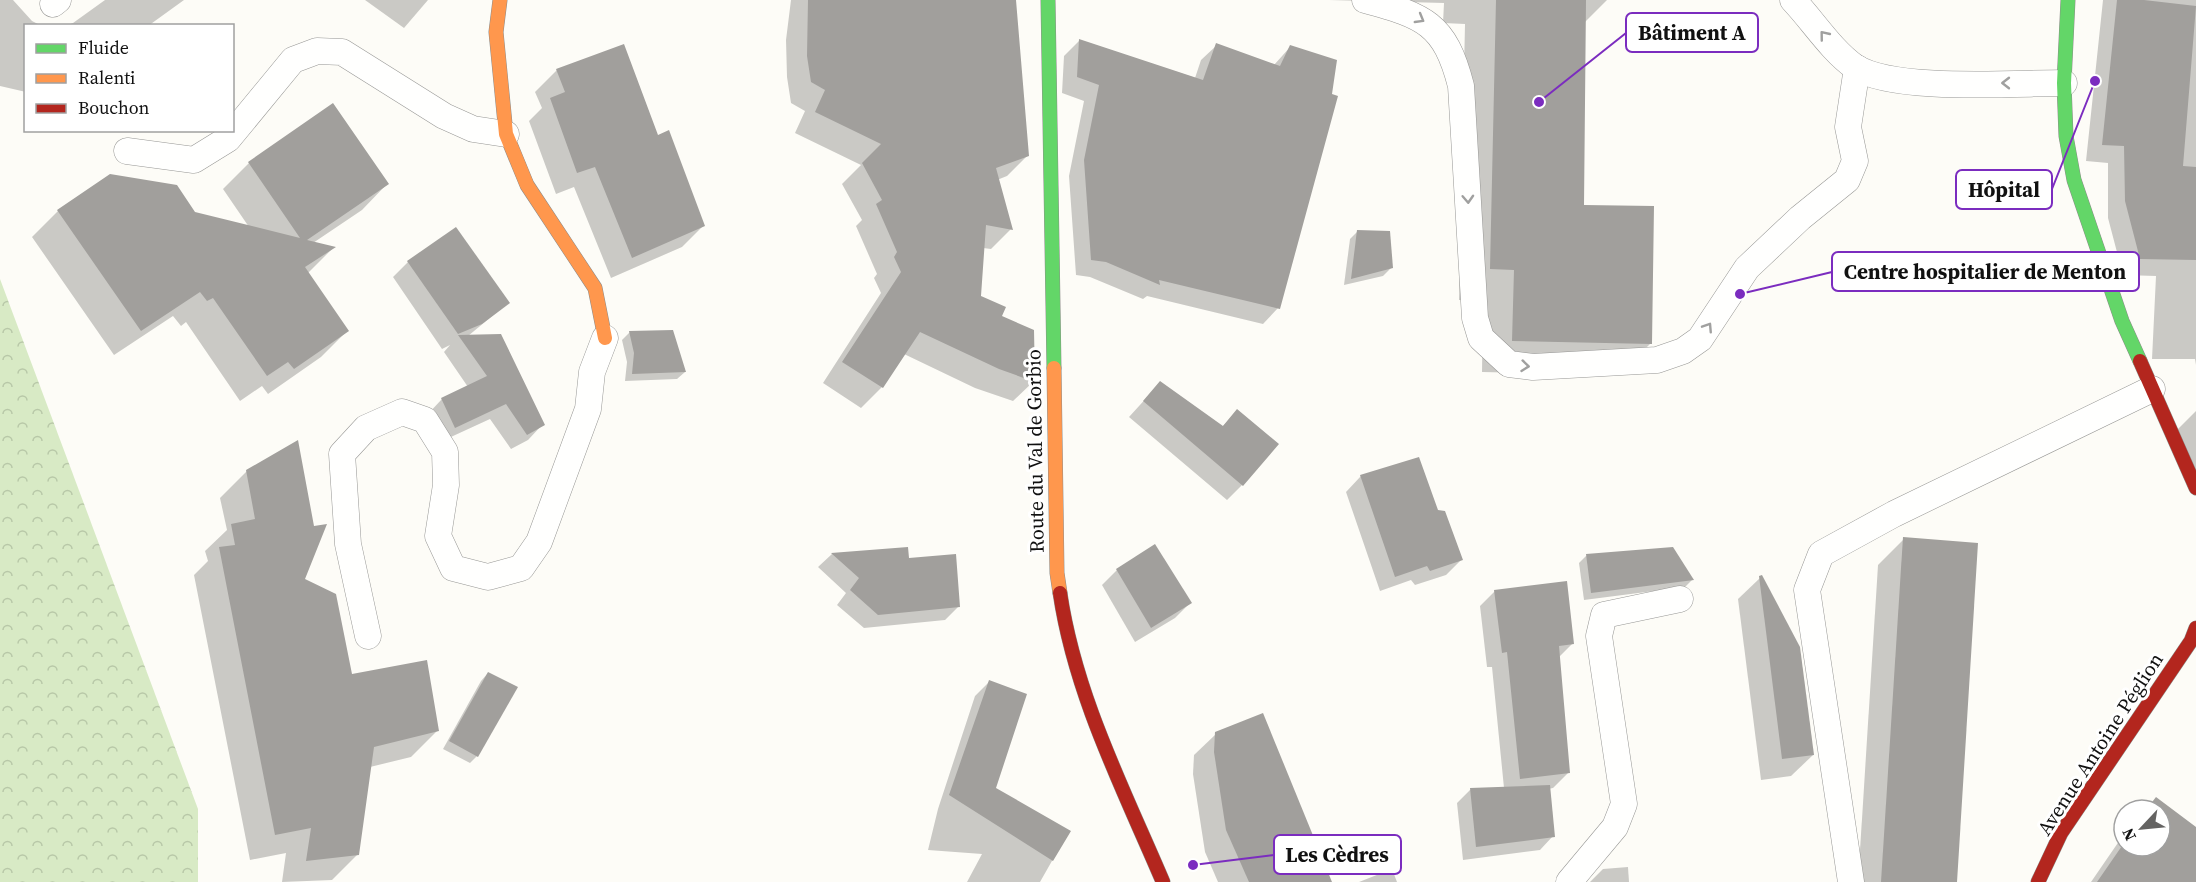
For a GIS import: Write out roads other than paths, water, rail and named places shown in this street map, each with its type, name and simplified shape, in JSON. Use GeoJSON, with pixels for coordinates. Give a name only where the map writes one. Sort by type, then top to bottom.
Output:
{"type":"FeatureCollection","features":[{"type":"Feature","properties":{"kind":"street"},"geometry":{"type":"LineString","coordinates":[[500,0],[496,32],[506,134],[527,185],[596,288],[605,338]]}},
{"type":"Feature","properties":{"kind":"street","name":"Route du Val de Gorbio"},"geometry":{"type":"LineString","coordinates":[[1048,0],[1057,573],[1065,627],[1090,711],[1163,882]]}},
{"type":"Feature","properties":{"kind":"street"},"geometry":{"type":"LineString","coordinates":[[2068,0],[2064,83],[2066,136],[2074,180],[2122,321],[2196,488]]}},
{"type":"Feature","properties":{"kind":"street","name":"Avenue Antoine Péglion"},"geometry":{"type":"LineString","coordinates":[[2038,882],[2061,833],[2191,641],[2196,628]]}},
{"type":"Feature","properties":{"kind":"lane"},"geometry":{"type":"LineString","coordinates":[[1365,0],[1422,18],[1440,35],[1454,58],[1461,86],[1475,318],[1481,338],[1509,364],[1533,367],[1657,360],[1683,351],[1700,339],[1747,268],[1800,218],[1848,180],[1855,161],[1848,127],[1857,68]]}},
{"type":"Feature","properties":{"kind":"lane"},"geometry":{"type":"LineString","coordinates":[[1793,0],[1837,52],[1857,68],[1912,83],[2064,83]]}},
{"type":"Feature","properties":{"kind":"lane"},"geometry":{"type":"LineString","coordinates":[[234,132],[293,60],[317,51],[342,52],[444,116],[473,129],[506,134]]}},
{"type":"Feature","properties":{"kind":"lane"},"geometry":{"type":"LineString","coordinates":[[127,151],[194,160],[228,139],[234,132]]}},
{"type":"Feature","properties":{"kind":"lane"},"geometry":{"type":"LineString","coordinates":[[368,636],[348,544],[342,454],[366,428],[402,412],[425,420],[445,452],[446,485],[438,536],[453,568],[488,577],[521,568],[539,542],[588,409],[592,372],[605,338]]}},
{"type":"Feature","properties":{"kind":"lane"},"geometry":{"type":"LineString","coordinates":[[1851,882],[1807,590],[1821,554],[1894,514],[2152,389]]}},
{"type":"Feature","properties":{"kind":"lane"},"geometry":{"type":"LineString","coordinates":[[1569,882],[1615,827],[1624,804],[1599,636],[1604,615],[1680,599]]}},
{"type":"Feature","properties":{"kind":"place","name":"Hôpital"},"geometry":{"type":"Point","coordinates":[2095,81]}},
{"type":"Feature","properties":{"kind":"place","name":"Bâtiment A"},"geometry":{"type":"Point","coordinates":[1539,102]}},
{"type":"Feature","properties":{"kind":"place","name":"Centre hospitalier de Menton"},"geometry":{"type":"Point","coordinates":[1740,294]}},
{"type":"Feature","properties":{"kind":"place","name":"Les Cèdres"},"geometry":{"type":"Point","coordinates":[1193,865]}}]}
